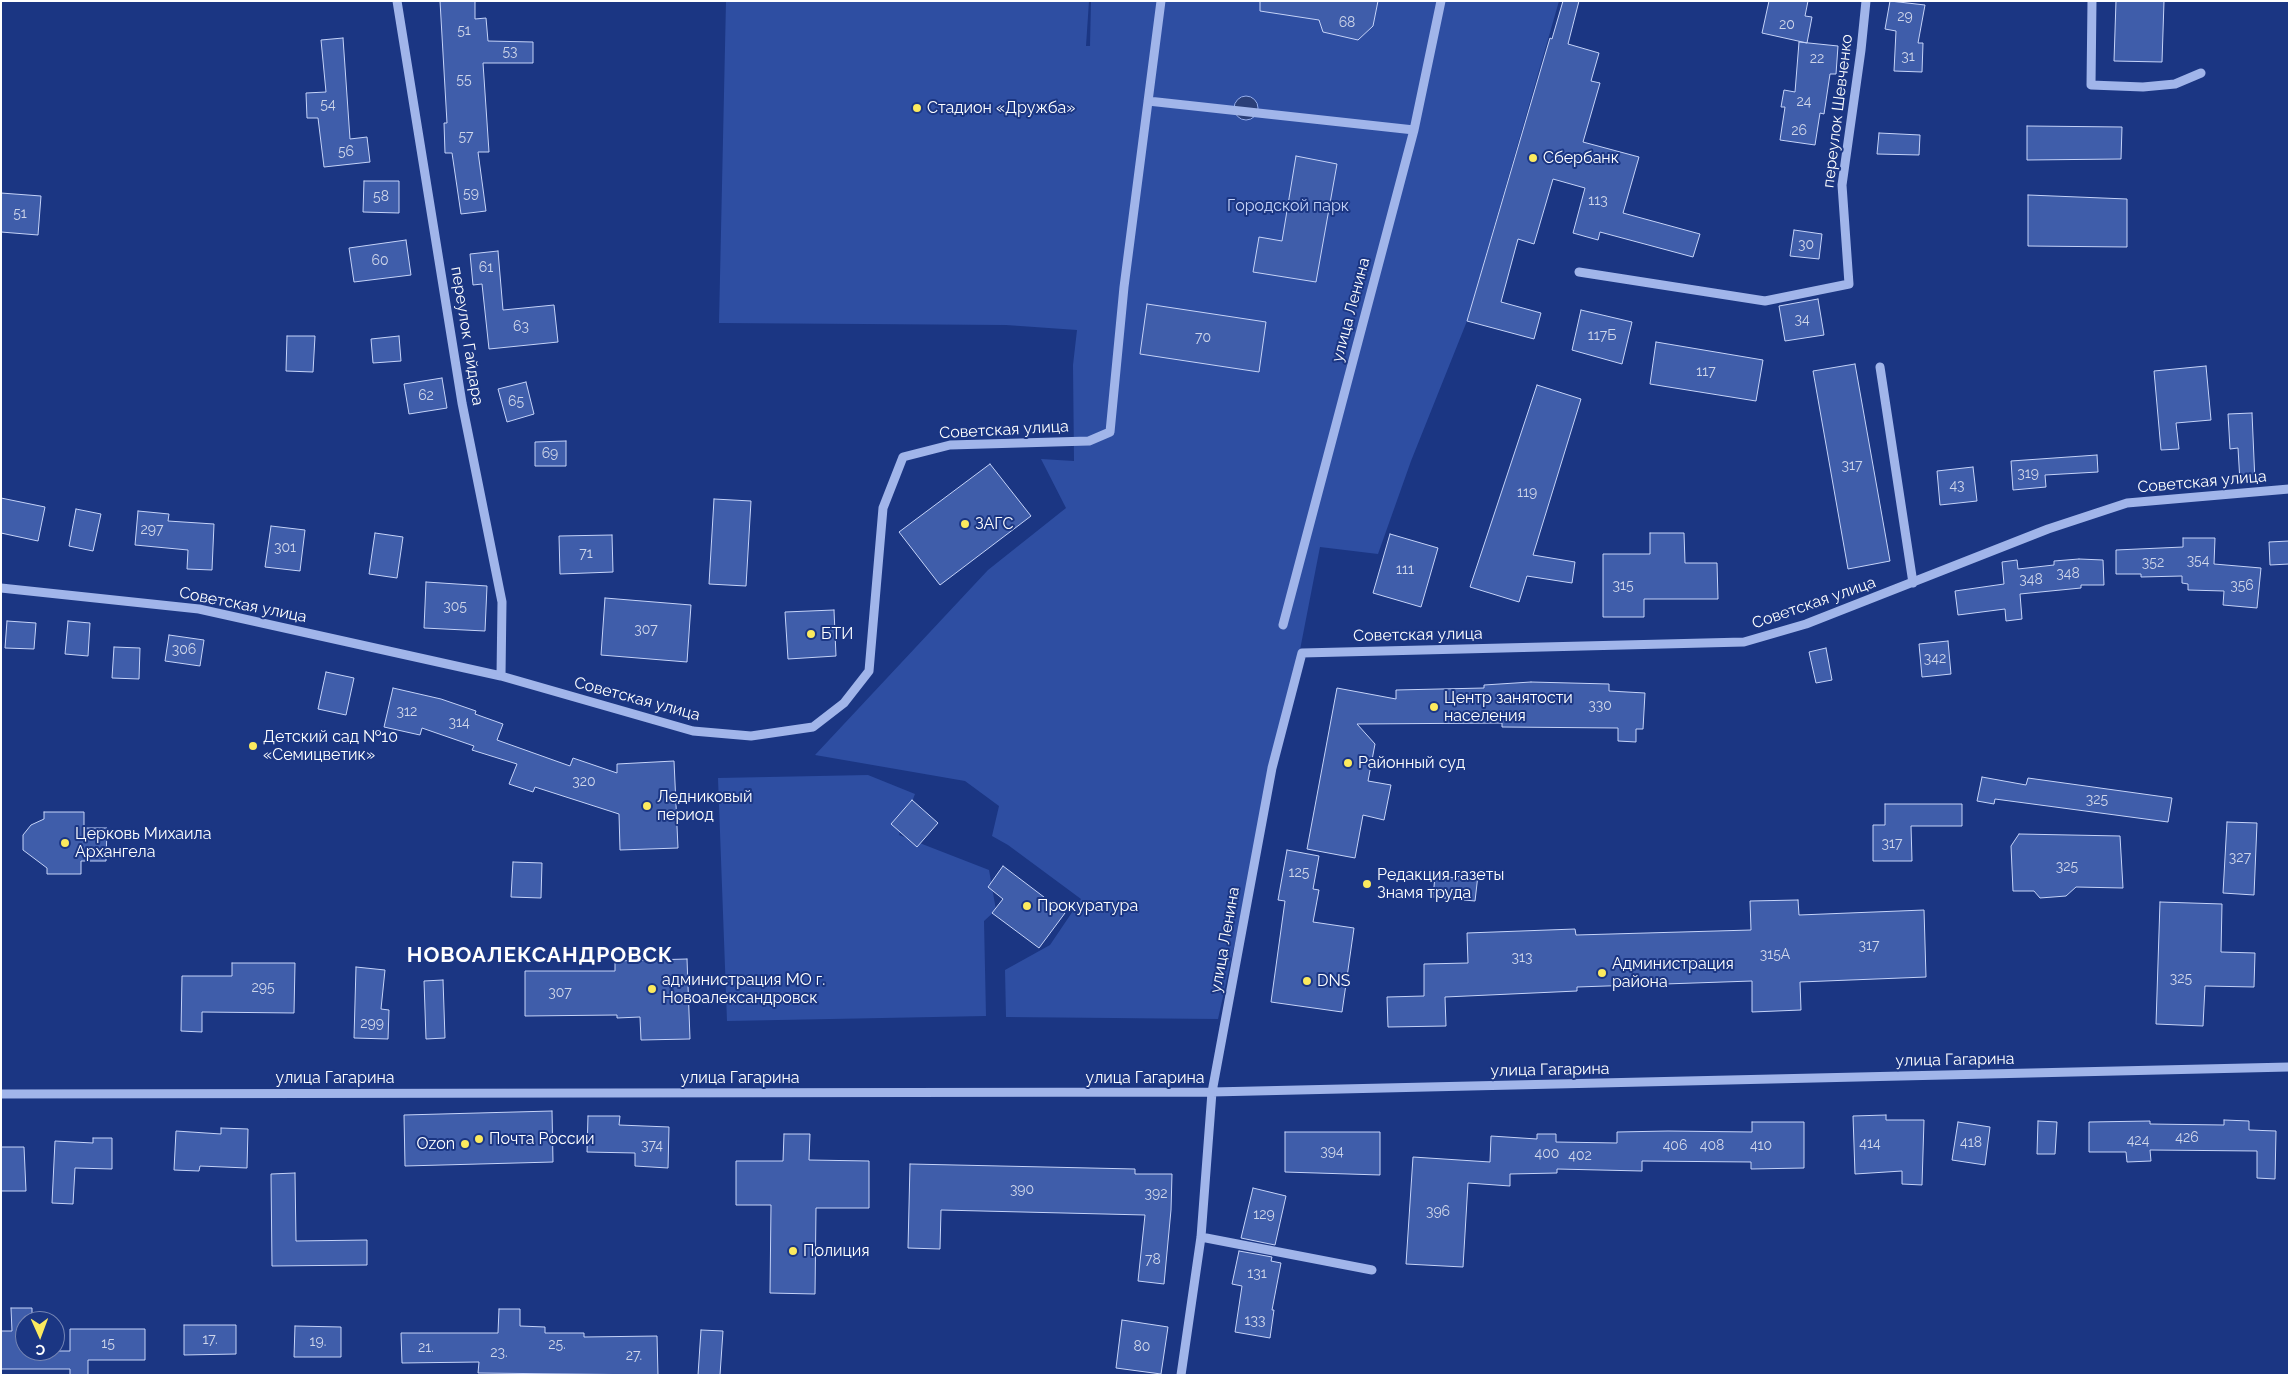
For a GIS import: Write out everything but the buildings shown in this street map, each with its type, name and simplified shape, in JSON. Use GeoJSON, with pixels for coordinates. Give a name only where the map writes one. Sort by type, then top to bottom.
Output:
{"type":"FeatureCollection","features":[{"type":"Feature","properties":{"kind":"street","name":"переулок Гайдара"},"geometry":{"type":"LineString","coordinates":[[397,1],[462,403],[502,602],[501,676]]}},
{"type":"Feature","properties":{"kind":"street","name":"Советская улица"},"geometry":{"type":"LineString","coordinates":[[1,588],[199,609],[501,676],[693,731],[751,736],[813,727],[844,703],[869,671],[884,503],[903,457],[950,445],[1089,441],[1110,432],[1124,287],[1161,1]]}},
{"type":"Feature","properties":{"kind":"street","name":"улица Ленина"},"geometry":{"type":"LineString","coordinates":[[1283,625],[1414,130],[1441,1]]}},
{"type":"Feature","properties":{"kind":"street","name":"переулок Шевченко"},"geometry":{"type":"LineString","coordinates":[[1579,272],[1765,301],[1848,284],[1842,185],[1866,1]]}},
{"type":"Feature","properties":{"kind":"street"},"geometry":{"type":"LineString","coordinates":[[2092,1],[2091,85],[2143,87],[2176,84],[2201,73]]}},
{"type":"Feature","properties":{"kind":"street"},"geometry":{"type":"LineString","coordinates":[[1148,101],[1414,130]]}},
{"type":"Feature","properties":{"kind":"street"},"geometry":{"type":"LineString","coordinates":[[1880,367],[1913,583]]}},
{"type":"Feature","properties":{"kind":"street","name":"Советская улица"},"geometry":{"type":"LineString","coordinates":[[1302,653],[1744,642],[1806,624],[2048,529],[2127,503],[2289,489]]}},
{"type":"Feature","properties":{"kind":"street","name":"улица Ленина"},"geometry":{"type":"LineString","coordinates":[[1181,1375],[1201,1237],[1212,1092],[1272,768],[1302,653]]}},
{"type":"Feature","properties":{"kind":"street","name":"улица Гагарина"},"geometry":{"type":"LineString","coordinates":[[1,1094],[1212,1092],[2289,1067]]}},
{"type":"Feature","properties":{"kind":"street"},"geometry":{"type":"LineString","coordinates":[[1201,1237],[1372,1270]]}},
{"type":"Feature","properties":{"kind":"green space","name":"Городской парк"},"geometry":{"type":"Polygon","coordinates":[[[726,1],[1089,1],[1086,46],[1090,46],[1091,1],[1559,1],[1467,321],[1411,461],[1378,554],[1320,547],[1299,655],[1218,1019],[1006,1017],[1005,970],[1050,945],[1081,899],[1008,845],[992,836],[999,806],[965,781],[815,755],[988,570],[1066,508],[1041,459],[1074,461],[1073,365],[1077,330],[1006,325],[719,323],[726,1]]]}},
{"type":"Feature","properties":{"kind":"green space"},"geometry":{"type":"Polygon","coordinates":[[[868,775],[915,794],[899,835],[989,870],[996,910],[984,921],[986,1016],[727,1021],[718,778],[868,775]]]}},
{"type":"Feature","properties":{"kind":"shaded area"},"geometry":{"type":"Polygon","coordinates":[[[1246,96],[1251,97],[1257,103],[1257,113],[1251,119],[1246,120],[1241,119],[1235,113],[1234,108],[1235,103],[1241,97],[1246,96]]]}},
{"type":"Feature","properties":{"kind":"place","name":"Стадион «Дружба»"},"geometry":{"type":"Point","coordinates":[917,108]}},
{"type":"Feature","properties":{"kind":"place","name":"Сбербанк"},"geometry":{"type":"Point","coordinates":[1533,158]}},
{"type":"Feature","properties":{"kind":"place","name":"ЗАГС"},"geometry":{"type":"Point","coordinates":[965,524]}},
{"type":"Feature","properties":{"kind":"place","name":"БТИ"},"geometry":{"type":"Point","coordinates":[811,634]}},
{"type":"Feature","properties":{"kind":"place","name":"Центр занятости населения"},"geometry":{"type":"Point","coordinates":[1434,707]}},
{"type":"Feature","properties":{"kind":"place","name":"Детский сад №10 «Семицветик»"},"geometry":{"type":"Point","coordinates":[253,746]}},
{"type":"Feature","properties":{"kind":"place","name":"Районный суд"},"geometry":{"type":"Point","coordinates":[1348,763]}},
{"type":"Feature","properties":{"kind":"place","name":"Ледниковый период"},"geometry":{"type":"Point","coordinates":[647,806]}},
{"type":"Feature","properties":{"kind":"place","name":"Церковь Михаила Архангела"},"geometry":{"type":"Point","coordinates":[65,843]}},
{"type":"Feature","properties":{"kind":"place","name":"Редакция газеты Знамя труда"},"geometry":{"type":"Point","coordinates":[1367,884]}},
{"type":"Feature","properties":{"kind":"place","name":"Прокуратура"},"geometry":{"type":"Point","coordinates":[1027,906]}},
{"type":"Feature","properties":{"kind":"place","name":"Администрация района"},"geometry":{"type":"Point","coordinates":[1602,973]}},
{"type":"Feature","properties":{"kind":"place","name":"DNS"},"geometry":{"type":"Point","coordinates":[1307,981]}},
{"type":"Feature","properties":{"kind":"place","name":"администрация МО г. Новоалександровск"},"geometry":{"type":"Point","coordinates":[652,989]}},
{"type":"Feature","properties":{"kind":"place","name":"Почта России"},"geometry":{"type":"Point","coordinates":[479,1139]}},
{"type":"Feature","properties":{"kind":"place","name":"Ozon"},"geometry":{"type":"Point","coordinates":[465,1144]}},
{"type":"Feature","properties":{"kind":"place","name":"Полиция"},"geometry":{"type":"Point","coordinates":[793,1251]}},
{"type":"Feature","properties":{"kind":"district","name":"НОВОАЛЕКСАНДРОВСК"},"geometry":{"type":"Point","coordinates":[540,956]}}]}
